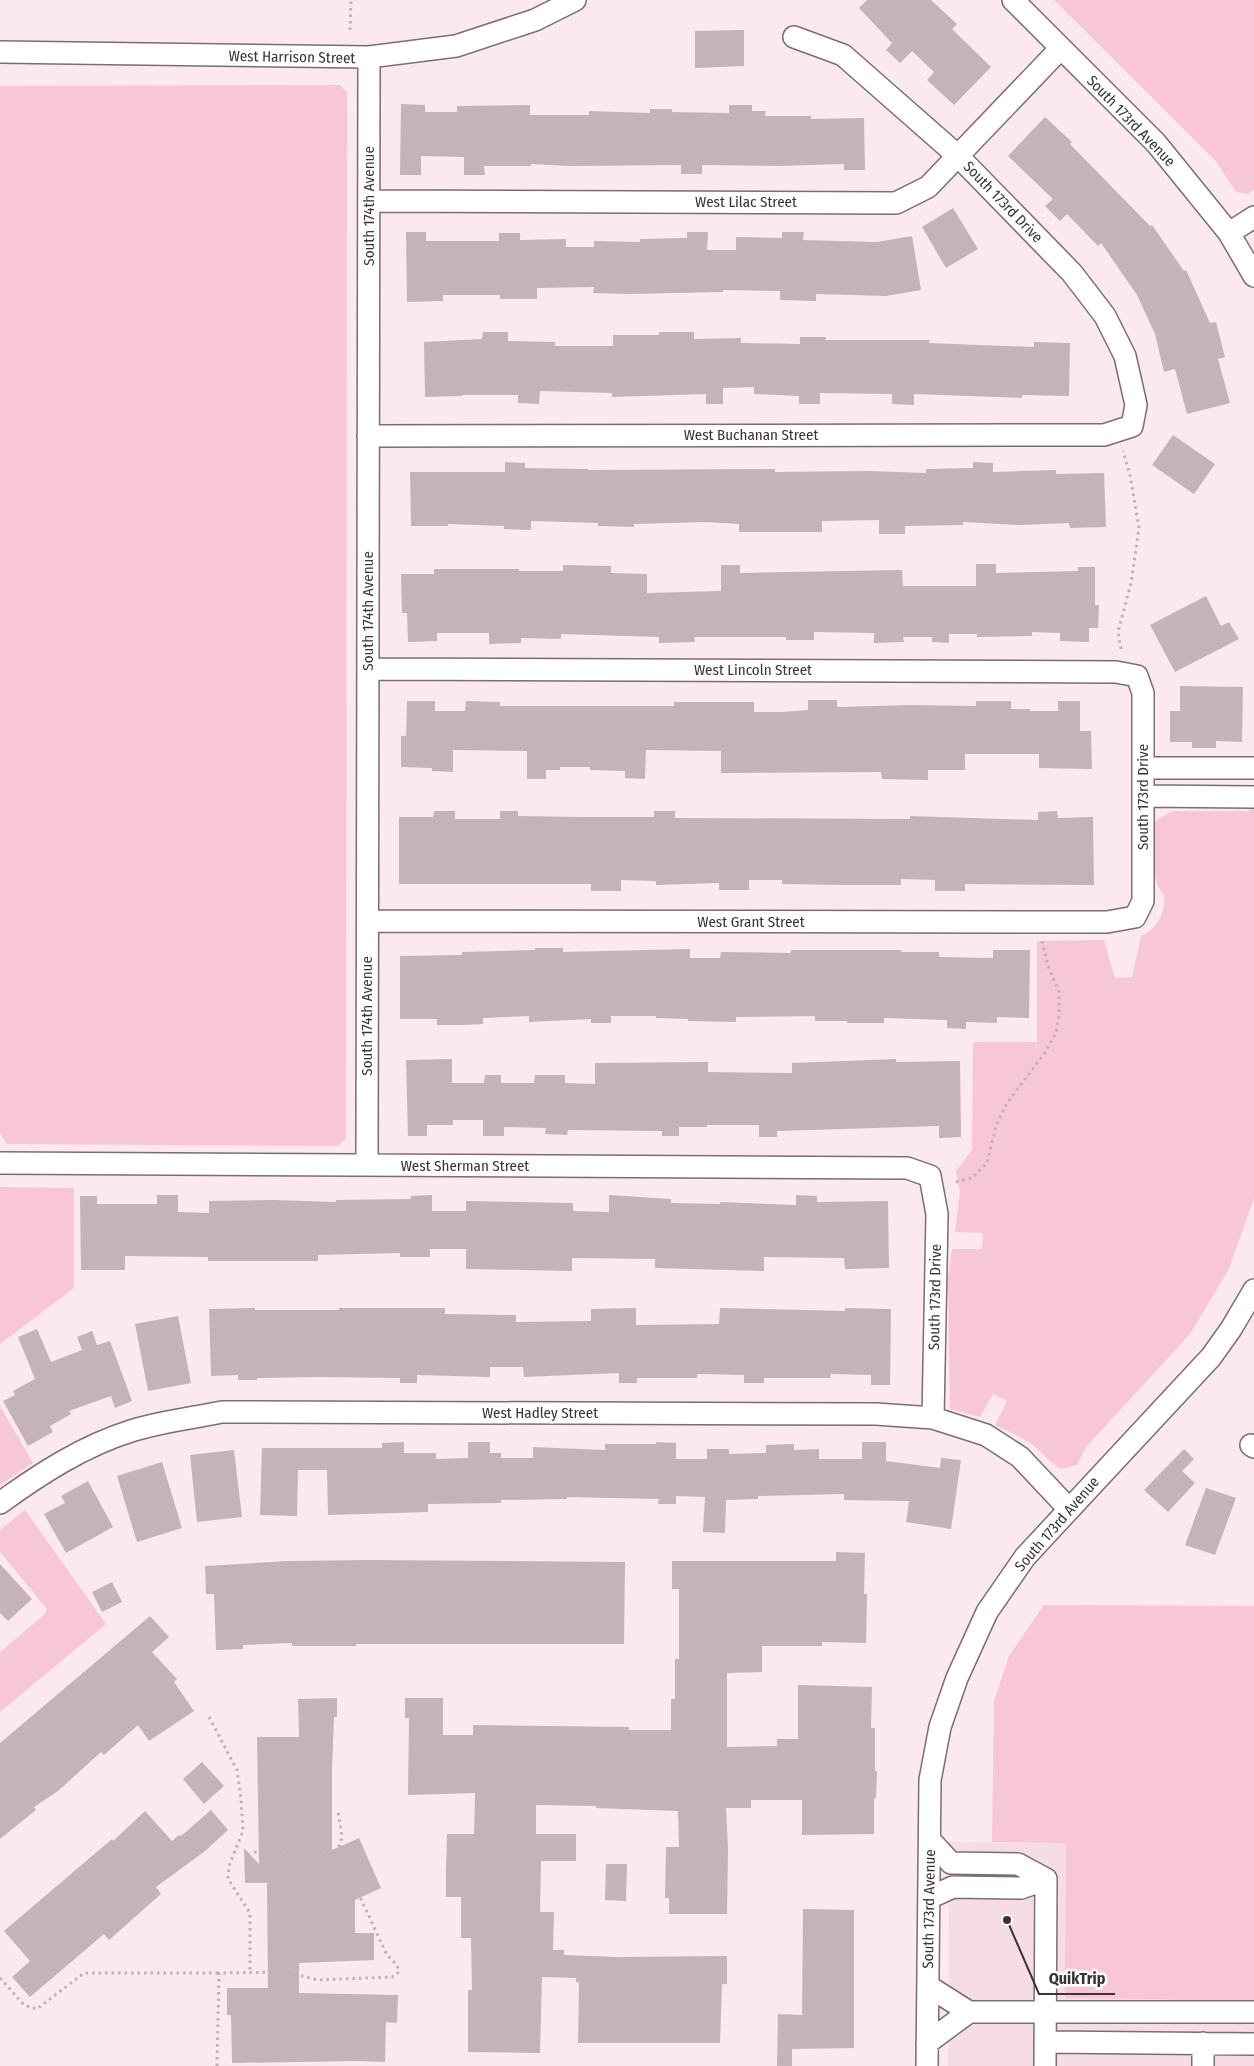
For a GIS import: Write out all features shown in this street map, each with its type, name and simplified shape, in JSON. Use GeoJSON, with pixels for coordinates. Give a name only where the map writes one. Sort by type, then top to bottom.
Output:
{"type":"FeatureCollection","features":[{"type":"Feature","properties":{"kind":"street","name":"West Harrison Street"},"geometry":{"type":"LineString","coordinates":[[0,52],[369,57],[456,46],[535,20],[574,0]]}},
{"type":"Feature","properties":{"kind":"street","name":"South 173rd Avenue"},"geometry":{"type":"LineString","coordinates":[[1013,0],[1156,143],[1229,234],[1254,276]]}},
{"type":"Feature","properties":{"kind":"street","name":"South 173rd Drive"},"geometry":{"type":"LineString","coordinates":[[794,37],[844,55],[958,156],[1072,274],[1105,316],[1125,356],[1136,405],[1132,426]]}},
{"type":"Feature","properties":{"kind":"street","name":"West Lilac Street"},"geometry":{"type":"LineString","coordinates":[[369,201],[896,203],[928,187],[1061,48]]}},
{"type":"Feature","properties":{"kind":"street","name":"South 174th Avenue"},"geometry":{"type":"LineString","coordinates":[[367,1165],[369,57]]}},
{"type":"Feature","properties":{"kind":"street"},"geometry":{"type":"LineString","coordinates":[[1229,234],[1254,218]]}},
{"type":"Feature","properties":{"kind":"street","name":"West Buchanan Street"},"geometry":{"type":"LineString","coordinates":[[368,436],[1104,435],[1132,426]]}},
{"type":"Feature","properties":{"kind":"street","name":"West Lincoln Street"},"geometry":{"type":"LineString","coordinates":[[368,669],[1106,672],[1137,676]]}},
{"type":"Feature","properties":{"kind":"street","name":"South 173rd Drive"},"geometry":{"type":"LineString","coordinates":[[1135,917],[1144,901],[1143,693],[1137,676]]}},
{"type":"Feature","properties":{"kind":"street"},"geometry":{"type":"LineString","coordinates":[[1144,768],[1254,768]]}},
{"type":"Feature","properties":{"kind":"street"},"geometry":{"type":"LineString","coordinates":[[1144,796],[1254,797]]}},
{"type":"Feature","properties":{"kind":"street","name":"West Grant Street"},"geometry":{"type":"LineString","coordinates":[[368,921],[1107,922],[1135,917]]}},
{"type":"Feature","properties":{"kind":"street","name":"West Sherman Street"},"geometry":{"type":"LineString","coordinates":[[0,1163],[907,1168],[930,1176]]}},
{"type":"Feature","properties":{"kind":"street","name":"South 173rd Drive"},"geometry":{"type":"LineString","coordinates":[[930,1176],[936,1214],[933,1418]]}},
{"type":"Feature","properties":{"kind":"street","name":"South 173rd Avenue"},"geometry":{"type":"LineString","coordinates":[[927,2066],[930,1780],[940,1727],[956,1678],[988,1612],[1025,1557],[1211,1357],[1231,1329],[1254,1290]]}},
{"type":"Feature","properties":{"kind":"street","name":"West Hadley Street"},"geometry":{"type":"LineString","coordinates":[[0,1503],[40,1474],[86,1450],[132,1430],[222,1412],[876,1414],[933,1418],[986,1434],[1020,1457],[1069,1509]]}},
{"type":"Feature","properties":{"kind":"street"},"geometry":{"type":"LineString","coordinates":[[930,1840],[951,1863],[1018,1864],[1046,1879]]}},
{"type":"Feature","properties":{"kind":"street"},"geometry":{"type":"LineString","coordinates":[[929,1898],[953,1887],[1020,1888],[1046,1879]]}},
{"type":"Feature","properties":{"kind":"street"},"geometry":{"type":"LineString","coordinates":[[1045,2066],[1046,1879]]}},
{"type":"Feature","properties":{"kind":"street"},"geometry":{"type":"LineString","coordinates":[[928,1986],[969,2012],[1254,2012]]}},
{"type":"Feature","properties":{"kind":"street"},"geometry":{"type":"LineString","coordinates":[[927,2042],[969,2012]]}},
{"type":"Feature","properties":{"kind":"street"},"geometry":{"type":"LineString","coordinates":[[1045,2042],[1254,2044]]}},
{"type":"Feature","properties":{"kind":"street"},"geometry":{"type":"LineString","coordinates":[[1203,2066],[1204,2044]]}},
{"type":"Feature","properties":{"kind":"path"},"geometry":{"type":"LineString","coordinates":[[350,30],[351,0]]}},
{"type":"Feature","properties":{"kind":"path"},"geometry":{"type":"LineString","coordinates":[[1121,649],[1118,632],[1132,583],[1139,528],[1130,475],[1123,451]]}},
{"type":"Feature","properties":{"kind":"path"},"geometry":{"type":"LineString","coordinates":[[956,1182],[972,1178],[987,1163],[996,1126],[1007,1103],[1044,1054],[1056,1033],[1059,1015],[1059,992],[1048,966],[1041,938]]}},
{"type":"Feature","properties":{"kind":"path"},"geometry":{"type":"LineString","coordinates":[[209,1717],[237,1770],[242,1800],[243,1831],[229,1866],[228,1879],[250,1913],[250,1973]]}},
{"type":"Feature","properties":{"kind":"path"},"geometry":{"type":"LineString","coordinates":[[0,1978],[24,2005],[38,2009],[84,1973],[288,1972],[318,1980],[392,1977],[399,1972],[397,1965],[387,1955],[340,1852],[342,1837],[338,1811]]}},
{"type":"Feature","properties":{"kind":"path"},"geometry":{"type":"LineString","coordinates":[[254,1852],[340,1852]]}},
{"type":"Feature","properties":{"kind":"path"},"geometry":{"type":"LineString","coordinates":[[217,2066],[219,1973]]}},
{"type":"Feature","properties":{"kind":"shaded area"},"geometry":{"type":"Polygon","coordinates":[[[1054,0],[1254,0],[1254,190],[1248,194],[1236,192],[1215,160],[1054,0]]]}},
{"type":"Feature","properties":{"kind":"shaded area"},"geometry":{"type":"Polygon","coordinates":[[[340,85],[347,92],[346,1138],[338,1146],[7,1144],[0,1133],[0,86],[340,85]]]}},
{"type":"Feature","properties":{"kind":"shaded area"},"geometry":{"type":"Polygon","coordinates":[[[1254,807],[1254,1198],[1229,1269],[1190,1334],[1086,1447],[1077,1465],[1061,1469],[1027,1441],[995,1425],[1007,1401],[993,1394],[980,1417],[950,1409],[948,1278],[952,1249],[982,1249],[983,1233],[955,1232],[960,1192],[956,1171],[972,1150],[973,1042],[1037,1042],[1037,941],[1104,940],[1115,978],[1132,977],[1141,936],[1152,929],[1160,919],[1164,907],[1164,894],[1159,888],[1155,871],[1155,821],[1172,811],[1248,811],[1254,807]]]}},
{"type":"Feature","properties":{"kind":"shaded area"},"geometry":{"type":"Polygon","coordinates":[[[0,1187],[74,1188],[74,1288],[0,1344],[0,1187]]]}},
{"type":"Feature","properties":{"kind":"shaded area"},"geometry":{"type":"Polygon","coordinates":[[[0,1406],[33,1463],[0,1485],[0,1406]]]}},
{"type":"Feature","properties":{"kind":"shaded area"},"geometry":{"type":"Polygon","coordinates":[[[25,1510],[106,1624],[0,1712],[0,1652],[45,1614],[47,1609],[0,1552],[0,1530],[25,1510]]]}},
{"type":"Feature","properties":{"kind":"shaded area"},"geometry":{"type":"Polygon","coordinates":[[[1044,1605],[1254,1606],[1254,2001],[1065,1998],[1066,1843],[992,1842],[994,1701],[1009,1656],[1044,1605]]]}},
{"type":"Feature","properties":{"kind":"shaded area"},"geometry":{"type":"Polygon","coordinates":[[[949,1842],[1066,1843],[1065,1998],[1254,2001],[1254,2066],[948,2066],[949,1842]]]}},
{"type":"Feature","properties":{"kind":"building"},"geometry":{"type":"Polygon","coordinates":[[[867,0],[931,0],[957,24],[952,29],[991,67],[954,105],[927,80],[934,72],[912,51],[900,63],[886,50],[892,43],[859,8],[867,0]]]}},
{"type":"Feature","properties":{"kind":"building"},"geometry":{"type":"Polygon","coordinates":[[[744,30],[744,66],[695,68],[695,31],[744,30]]]}},
{"type":"Feature","properties":{"kind":"building"},"geometry":{"type":"Polygon","coordinates":[[[401,104],[425,105],[425,112],[457,112],[457,106],[530,105],[530,115],[589,115],[589,111],[650,113],[650,109],[672,109],[672,112],[729,113],[729,105],[752,105],[752,111],[766,111],[765,116],[811,116],[811,119],[864,118],[865,170],[844,170],[844,164],[778,166],[702,165],[702,174],[681,174],[681,165],[570,166],[531,164],[531,166],[484,166],[485,175],[464,175],[464,157],[421,156],[421,175],[400,175],[401,104]]]}},
{"type":"Feature","properties":{"kind":"building"},"geometry":{"type":"Polygon","coordinates":[[[1045,117],[1072,142],[1070,144],[1150,226],[1152,225],[1184,271],[1186,270],[1210,323],[1216,322],[1225,357],[1218,359],[1230,403],[1187,414],[1175,369],[1164,372],[1155,334],[1137,295],[1101,243],[1098,246],[1067,214],[1060,221],[1045,206],[1053,199],[1008,156],[1045,117]]]}},
{"type":"Feature","properties":{"kind":"building"},"geometry":{"type":"Polygon","coordinates":[[[953,208],[978,249],[946,268],[922,227],[953,208]]]}},
{"type":"Feature","properties":{"kind":"building"},"geometry":{"type":"Polygon","coordinates":[[[406,232],[426,232],[426,241],[499,241],[499,233],[520,233],[520,240],[566,239],[566,247],[594,247],[594,241],[640,242],[640,239],[687,238],[687,232],[708,232],[707,250],[736,250],[736,237],[782,238],[782,232],[804,232],[803,240],[877,242],[912,236],[921,290],[886,296],[816,294],[816,301],[780,300],[780,291],[723,290],[723,292],[629,294],[593,293],[594,287],[537,288],[537,299],[500,299],[500,295],[443,295],[443,301],[407,302],[406,232]]]}},
{"type":"Feature","properties":{"kind":"building"},"geometry":{"type":"Polygon","coordinates":[[[483,332],[508,332],[508,341],[555,342],[555,346],[613,346],[613,335],[659,335],[659,332],[694,332],[694,339],[741,338],[741,343],[800,344],[800,337],[826,337],[826,340],[930,340],[929,343],[1034,347],[1034,342],[1070,343],[1069,396],[1022,395],[1022,398],[914,394],[914,405],[892,404],[892,394],[820,393],[820,404],[799,404],[799,396],[754,394],[754,387],[723,388],[723,404],[706,404],[706,394],[612,397],[612,393],[540,391],[539,404],[518,403],[518,395],[425,397],[424,342],[482,339],[483,332]]]}},
{"type":"Feature","properties":{"kind":"building"},"geometry":{"type":"Polygon","coordinates":[[[1173,435],[1215,464],[1194,494],[1152,465],[1173,435]]]}},
{"type":"Feature","properties":{"kind":"building"},"geometry":{"type":"Polygon","coordinates":[[[505,462],[525,463],[525,468],[588,470],[775,469],[775,472],[868,471],[926,473],[926,469],[973,468],[973,462],[993,463],[993,472],[1056,470],[1056,474],[1104,473],[1106,527],[1070,528],[1069,523],[1020,525],[963,522],[963,525],[905,526],[905,534],[879,534],[879,520],[822,521],[822,532],[739,532],[739,524],[705,522],[634,524],[634,527],[598,526],[598,523],[531,521],[531,530],[504,529],[504,526],[448,524],[448,526],[411,526],[410,472],[505,472],[505,462]]]}},
{"type":"Feature","properties":{"kind":"building"},"geometry":{"type":"Polygon","coordinates":[[[976,564],[996,564],[996,573],[1078,571],[1078,567],[1095,567],[1095,605],[1099,605],[1098,628],[1089,628],[1089,642],[1060,641],[1060,633],[1032,632],[1032,636],[977,637],[977,634],[949,634],[949,643],[932,642],[932,637],[903,637],[904,642],[874,643],[874,633],[814,632],[814,640],[786,640],[786,637],[694,637],[695,642],[659,643],[659,637],[561,634],[561,639],[521,638],[521,643],[489,644],[489,633],[437,633],[437,641],[408,642],[407,613],[402,613],[401,574],[434,574],[434,569],[563,571],[563,565],[611,566],[611,573],[647,574],[647,593],[721,591],[721,565],[740,565],[740,573],[902,570],[903,586],[976,586],[976,564]]]}},
{"type":"Feature","properties":{"kind":"building"},"geometry":{"type":"Polygon","coordinates":[[[1206,596],[1221,626],[1229,622],[1239,639],[1175,672],[1150,625],[1206,596]]]}},
{"type":"Feature","properties":{"kind":"building"},"geometry":{"type":"Polygon","coordinates":[[[1180,686],[1243,687],[1242,742],[1216,741],[1216,748],[1192,748],[1192,742],[1170,742],[1170,711],[1180,711],[1180,686]]]}},
{"type":"Feature","properties":{"kind":"building"},"geometry":{"type":"Polygon","coordinates":[[[808,700],[837,700],[837,707],[976,706],[976,701],[1011,701],[1011,709],[1030,709],[1030,711],[1058,711],[1058,701],[1080,701],[1080,731],[1091,731],[1092,769],[1039,768],[1039,754],[965,754],[965,770],[928,770],[928,780],[882,779],[881,772],[721,773],[721,751],[646,750],[645,779],[625,778],[625,771],[590,770],[590,767],[560,767],[560,770],[546,770],[546,779],[527,779],[527,751],[453,750],[453,772],[432,771],[432,768],[401,767],[401,736],[406,736],[407,701],[435,701],[435,711],[465,711],[466,701],[500,702],[500,706],[674,706],[674,702],[754,702],[754,712],[783,712],[808,710],[808,700]]]}},
{"type":"Feature","properties":{"kind":"building"},"geometry":{"type":"Polygon","coordinates":[[[434,811],[455,811],[455,819],[500,819],[500,811],[518,811],[518,816],[654,817],[654,811],[675,811],[675,818],[910,819],[910,816],[1038,820],[1038,812],[1057,811],[1058,818],[1093,817],[1094,885],[965,884],[965,891],[935,891],[935,880],[901,879],[901,885],[848,885],[782,884],[782,880],[749,880],[749,890],[719,890],[719,883],[656,885],[656,881],[621,880],[621,891],[591,891],[591,884],[399,884],[399,817],[433,817],[434,811]]]}},
{"type":"Feature","properties":{"kind":"building"},"geometry":{"type":"Polygon","coordinates":[[[535,948],[563,948],[563,952],[690,949],[690,958],[720,958],[721,952],[791,953],[791,950],[901,950],[901,952],[939,952],[939,957],[993,958],[993,950],[1030,950],[1029,1018],[997,1017],[997,1023],[966,1022],[966,1029],[947,1028],[947,1020],[884,1018],[884,1023],[847,1023],[847,1021],[815,1021],[815,1016],[736,1017],[736,1022],[688,1021],[688,1019],[656,1018],[656,1016],[611,1016],[611,1023],[591,1023],[591,1019],[529,1022],[529,1016],[483,1018],[483,1024],[464,1025],[437,1025],[437,1019],[400,1019],[400,956],[462,955],[462,952],[535,950],[535,948]]]}},
{"type":"Feature","properties":{"kind":"building"},"geometry":{"type":"Polygon","coordinates":[[[452,1059],[452,1083],[484,1083],[485,1075],[501,1075],[501,1083],[534,1083],[535,1075],[565,1075],[565,1083],[595,1084],[595,1063],[708,1062],[708,1072],[792,1073],[792,1063],[896,1059],[896,1062],[960,1061],[961,1137],[939,1138],[939,1126],[777,1131],[777,1137],[759,1137],[759,1125],[679,1127],[679,1136],[662,1136],[662,1131],[568,1130],[567,1135],[545,1134],[546,1128],[504,1127],[504,1136],[483,1136],[483,1120],[453,1120],[453,1125],[427,1125],[427,1136],[408,1136],[406,1060],[452,1059]]]}},
{"type":"Feature","properties":{"kind":"building"},"geometry":{"type":"Polygon","coordinates":[[[157,1195],[178,1195],[178,1212],[209,1213],[209,1201],[274,1200],[336,1202],[336,1200],[411,1199],[411,1196],[432,1195],[432,1211],[466,1211],[466,1201],[573,1203],[573,1211],[609,1212],[609,1195],[671,1199],[671,1203],[720,1204],[720,1202],[796,1205],[796,1195],[817,1196],[817,1202],[888,1201],[889,1268],[845,1269],[844,1258],[764,1257],[764,1271],[655,1268],[655,1259],[572,1258],[572,1271],[466,1269],[466,1249],[430,1249],[430,1257],[400,1257],[400,1253],[318,1255],[318,1261],[208,1261],[208,1257],[125,1256],[125,1270],[81,1270],[80,1196],[97,1196],[97,1204],[157,1204],[157,1195]]]}},
{"type":"Feature","properties":{"kind":"building"},"geometry":{"type":"Polygon","coordinates":[[[255,1308],[255,1310],[339,1310],[339,1308],[445,1308],[445,1314],[516,1315],[516,1322],[591,1321],[591,1309],[636,1308],[636,1325],[719,1324],[720,1308],[845,1311],[845,1308],[891,1309],[890,1385],[871,1385],[871,1375],[831,1374],[830,1378],[764,1378],[764,1383],[744,1383],[744,1375],[697,1374],[697,1378],[637,1378],[637,1383],[619,1383],[619,1373],[524,1377],[523,1367],[490,1367],[490,1377],[417,1375],[417,1383],[400,1383],[400,1378],[318,1377],[238,1380],[238,1375],[211,1376],[209,1309],[255,1308]]]}},
{"type":"Feature","properties":{"kind":"building"},"geometry":{"type":"Polygon","coordinates":[[[178,1316],[191,1383],[148,1391],[135,1324],[178,1316]]]}},
{"type":"Feature","properties":{"kind":"building"},"geometry":{"type":"Polygon","coordinates":[[[37,1329],[51,1362],[82,1350],[77,1337],[92,1331],[97,1345],[110,1341],[132,1401],[115,1408],[111,1396],[69,1411],[71,1414],[50,1426],[53,1432],[28,1446],[3,1401],[15,1395],[13,1391],[35,1379],[18,1337],[37,1329]]]}},
{"type":"Feature","properties":{"kind":"building"},"geometry":{"type":"Polygon","coordinates":[[[404,1442],[404,1453],[436,1453],[436,1459],[468,1458],[468,1442],[490,1442],[490,1453],[501,1453],[501,1458],[533,1458],[533,1447],[605,1450],[605,1444],[656,1444],[656,1442],[676,1443],[676,1459],[707,1459],[707,1449],[729,1449],[729,1454],[766,1453],[766,1445],[794,1444],[794,1450],[819,1449],[819,1459],[862,1459],[862,1442],[886,1442],[886,1461],[940,1468],[941,1458],[961,1460],[951,1529],[906,1522],[909,1501],[844,1500],[844,1494],[758,1496],[758,1499],[726,1500],[725,1533],[703,1532],[705,1497],[676,1496],[676,1504],[658,1504],[659,1499],[567,1497],[567,1499],[501,1500],[501,1503],[428,1504],[428,1512],[328,1515],[327,1470],[298,1470],[297,1516],[260,1515],[262,1448],[382,1448],[382,1443],[404,1442]]]}},
{"type":"Feature","properties":{"kind":"building"},"geometry":{"type":"Polygon","coordinates":[[[1184,1449],[1194,1459],[1182,1471],[1195,1483],[1168,1512],[1144,1490],[1184,1449]]]}},
{"type":"Feature","properties":{"kind":"building"},"geometry":{"type":"Polygon","coordinates":[[[234,1450],[242,1517],[197,1522],[190,1455],[234,1450]]]}},
{"type":"Feature","properties":{"kind":"building"},"geometry":{"type":"Polygon","coordinates":[[[162,1462],[182,1528],[137,1542],[117,1476],[162,1462]]]}},
{"type":"Feature","properties":{"kind":"building"},"geometry":{"type":"Polygon","coordinates":[[[88,1481],[113,1527],[66,1553],[44,1514],[65,1503],[61,1496],[88,1481]]]}},
{"type":"Feature","properties":{"kind":"building"},"geometry":{"type":"Polygon","coordinates":[[[1206,1488],[1236,1498],[1215,1555],[1185,1545],[1206,1488]]]}},
{"type":"Feature","properties":{"kind":"building"},"geometry":{"type":"Polygon","coordinates":[[[836,1552],[865,1553],[864,1594],[867,1594],[866,1643],[822,1642],[822,1646],[762,1646],[762,1672],[727,1673],[727,1747],[777,1746],[777,1739],[798,1739],[798,1685],[872,1687],[871,1728],[875,1728],[875,1771],[877,1771],[876,1799],[874,1798],[874,1834],[802,1835],[802,1800],[751,1800],[751,1808],[726,1808],[728,1848],[727,1914],[669,1914],[669,1898],[665,1898],[666,1847],[679,1847],[678,1811],[596,1808],[596,1806],[536,1805],[536,1834],[576,1834],[576,1861],[541,1861],[540,1912],[554,1912],[553,1950],[564,1950],[564,1955],[616,1957],[727,1956],[727,1984],[722,1984],[720,2043],[578,2043],[579,1983],[576,1982],[576,1978],[542,1977],[540,2053],[468,2052],[468,1990],[472,1990],[471,1938],[461,1938],[461,1897],[446,1897],[447,1834],[474,1834],[475,1793],[408,1795],[409,1718],[405,1718],[405,1698],[443,1698],[443,1735],[473,1735],[473,1725],[629,1727],[629,1730],[671,1730],[671,1699],[675,1699],[675,1659],[679,1659],[679,1589],[672,1589],[672,1561],[836,1561],[836,1552]]]}},
{"type":"Feature","properties":{"kind":"building"},"geometry":{"type":"Polygon","coordinates":[[[288,1561],[625,1562],[624,1644],[356,1644],[356,1646],[292,1646],[292,1643],[243,1645],[243,1649],[216,1650],[214,1594],[206,1594],[205,1566],[288,1561]]]}},
{"type":"Feature","properties":{"kind":"building"},"geometry":{"type":"Polygon","coordinates":[[[0,1564],[32,1599],[8,1621],[0,1613],[0,1564]]]}},
{"type":"Feature","properties":{"kind":"building"},"geometry":{"type":"Polygon","coordinates":[[[112,1582],[122,1602],[102,1612],[92,1592],[112,1582]]]}},
{"type":"Feature","properties":{"kind":"building"},"geometry":{"type":"Polygon","coordinates":[[[150,1616],[169,1637],[152,1652],[177,1679],[174,1682],[194,1711],[149,1741],[138,1725],[104,1755],[101,1752],[58,1791],[34,1807],[36,1810],[0,1839],[0,1743],[150,1616]]]}},
{"type":"Feature","properties":{"kind":"building"},"geometry":{"type":"Polygon","coordinates":[[[337,1698],[337,1717],[334,1717],[332,1770],[332,1850],[359,1838],[381,1888],[355,1900],[355,1933],[374,1933],[374,1960],[299,1963],[299,1993],[398,1995],[397,2023],[386,2022],[385,2062],[232,2063],[231,2015],[227,2015],[227,1988],[268,1988],[267,1883],[245,1883],[244,1848],[259,1864],[257,1737],[299,1737],[298,1699],[337,1698]]]}},
{"type":"Feature","properties":{"kind":"building"},"geometry":{"type":"Polygon","coordinates":[[[202,1762],[224,1786],[204,1804],[183,1779],[202,1762]]]}},
{"type":"Feature","properties":{"kind":"building"},"geometry":{"type":"Polygon","coordinates":[[[211,1810],[228,1830],[205,1851],[156,1887],[161,1894],[109,1940],[104,1934],[30,1997],[12,1977],[30,1961],[4,1931],[112,1839],[113,1841],[145,1811],[172,1841],[179,1835],[181,1836],[211,1810]]]}},
{"type":"Feature","properties":{"kind":"building"},"geometry":{"type":"Polygon","coordinates":[[[606,1864],[627,1864],[626,1901],[605,1900],[606,1864]]]}},
{"type":"Feature","properties":{"kind":"building"},"geometry":{"type":"Polygon","coordinates":[[[803,1909],[854,1910],[854,2048],[792,2049],[792,2066],[777,2066],[778,2014],[802,2015],[803,1909]]]}},
{"type":"Feature","properties":{"kind":"place","name":"QuikTrip"},"geometry":{"type":"Point","coordinates":[1007,1920]}}]}
